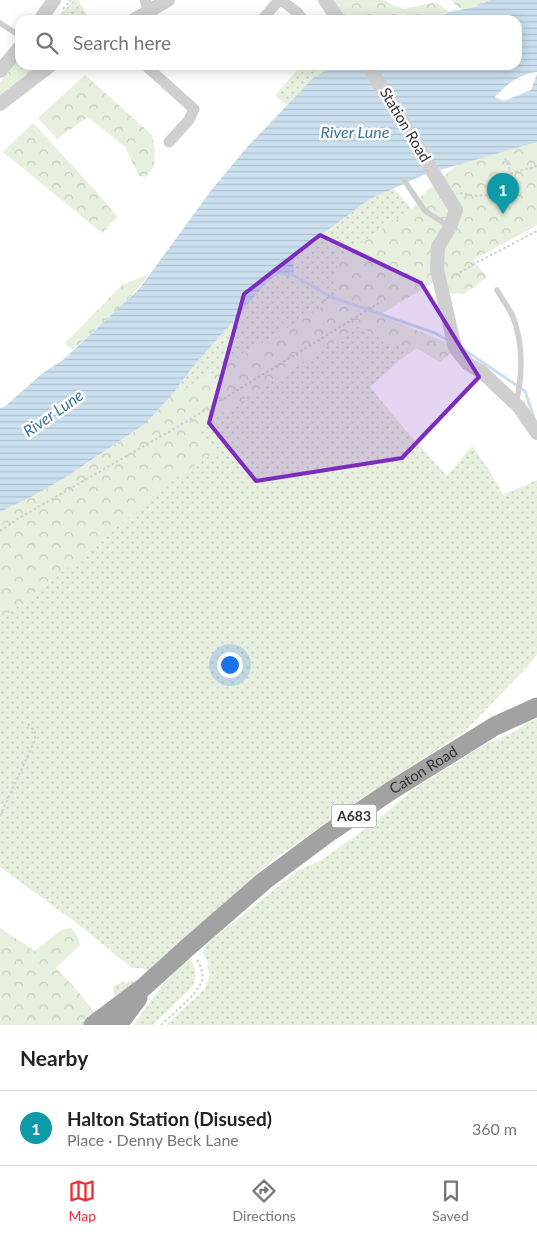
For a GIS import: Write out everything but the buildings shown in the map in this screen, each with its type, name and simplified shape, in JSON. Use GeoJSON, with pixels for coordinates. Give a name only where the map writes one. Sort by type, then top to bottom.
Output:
{"type":"FeatureCollection","features":[{"type":"Feature","properties":{"kind":"highway","name":"Caton Road"},"geometry":{"type":"LineString","coordinates":[[188,947],[292,860],[392,790],[494,726],[537,707]]}},
{"type":"Feature","properties":{"kind":"highway","name":"A683"},"geometry":{"type":"LineString","coordinates":[[93,1025],[145,986],[188,947]]}},
{"type":"Feature","properties":{"kind":"highway","name":"A683"},"geometry":{"type":"LineString","coordinates":[[118,1025],[145,986]]}},
{"type":"Feature","properties":{"kind":"street"},"geometry":{"type":"LineString","coordinates":[[44,15],[54,0]]}},
{"type":"Feature","properties":{"kind":"street"},"geometry":{"type":"LineString","coordinates":[[147,6],[168,0]]}},
{"type":"Feature","properties":{"kind":"street"},"geometry":{"type":"LineString","coordinates":[[266,15],[280,0],[299,15]]}},
{"type":"Feature","properties":{"kind":"street"},"geometry":{"type":"LineString","coordinates":[[325,0],[336,15]]}},
{"type":"Feature","properties":{"kind":"street"},"geometry":{"type":"LineString","coordinates":[[0,71],[15,53]]}},
{"type":"Feature","properties":{"kind":"street"},"geometry":{"type":"LineString","coordinates":[[0,104],[44,70]]}},
{"type":"Feature","properties":{"kind":"street"},"geometry":{"type":"LineString","coordinates":[[152,70],[198,105],[189,120],[169,142]]}},
{"type":"Feature","properties":{"kind":"street","name":"Station Road"},"geometry":{"type":"LineString","coordinates":[[371,70],[456,210],[450,227]]}},
{"type":"Feature","properties":{"kind":"street"},"geometry":{"type":"LineString","coordinates":[[450,227],[438,247],[437,269],[453,342],[467,363],[516,399],[537,433]]}},
{"type":"Feature","properties":{"kind":"lane"},"geometry":{"type":"LineString","coordinates":[[0,23],[15,33]]}},
{"type":"Feature","properties":{"kind":"lane"},"geometry":{"type":"LineString","coordinates":[[404,180],[425,211],[450,227]]}},
{"type":"Feature","properties":{"kind":"lane"},"geometry":{"type":"LineString","coordinates":[[498,290],[512,317],[519,337],[521,362],[516,399]]}},
{"type":"Feature","properties":{"kind":"path"},"geometry":{"type":"LineString","coordinates":[[505,158],[511,173]]}},
{"type":"Feature","properties":{"kind":"path"},"geometry":{"type":"LineString","coordinates":[[442,188],[474,196],[487,195],[498,180],[511,173],[537,166]]}},
{"type":"Feature","properties":{"kind":"path"},"geometry":{"type":"LineString","coordinates":[[440,284],[537,231]]}},
{"type":"Feature","properties":{"kind":"path"},"geometry":{"type":"LineString","coordinates":[[324,302],[336,290]]}},
{"type":"Feature","properties":{"kind":"path"},"geometry":{"type":"LineString","coordinates":[[0,531],[19,518],[184,423],[382,301]]}},
{"type":"Feature","properties":{"kind":"path"},"geometry":{"type":"LineString","coordinates":[[0,816],[35,740],[35,731],[26,722]]}},
{"type":"Feature","properties":{"kind":"path"},"geometry":{"type":"LineString","coordinates":[[160,1025],[198,989],[203,979],[199,961],[188,947]]}},
{"type":"Feature","properties":{"kind":"highlighted area"},"geometry":{"type":"Polygon","coordinates":[[[320,235],[421,283],[479,377],[402,458],[256,481],[209,423],[244,294],[320,235]]]}},
{"type":"Feature","properties":{"kind":"green space"},"geometry":{"type":"Polygon","coordinates":[[[74,0],[78,0],[86,15],[60,15],[74,0]]]}},
{"type":"Feature","properties":{"kind":"green space"},"geometry":{"type":"Polygon","coordinates":[[[333,0],[386,0],[388,3],[404,9],[436,2],[449,12],[443,15],[343,15],[333,0]]]}},
{"type":"Feature","properties":{"kind":"green space"},"geometry":{"type":"Polygon","coordinates":[[[452,0],[490,0],[475,7],[461,9],[452,0]]]}},
{"type":"Feature","properties":{"kind":"green space"},"geometry":{"type":"Polygon","coordinates":[[[15,63],[15,70],[34,70],[0,96],[0,82],[15,63]]]}},
{"type":"Feature","properties":{"kind":"green space"},"geometry":{"type":"Polygon","coordinates":[[[298,70],[327,70],[314,77],[287,105],[275,95],[298,70]]]}},
{"type":"Feature","properties":{"kind":"green space"},"geometry":{"type":"Polygon","coordinates":[[[85,75],[152,135],[155,151],[154,166],[146,177],[139,176],[125,147],[88,117],[57,139],[38,118],[85,75]]]}},
{"type":"Feature","properties":{"kind":"green space"},"geometry":{"type":"Polygon","coordinates":[[[33,123],[117,217],[102,233],[3,152],[33,123]]]}},
{"type":"Feature","properties":{"kind":"green space"},"geometry":{"type":"Polygon","coordinates":[[[537,137],[537,225],[473,260],[487,277],[464,294],[446,293],[433,283],[379,315],[446,342],[451,353],[440,362],[416,348],[404,348],[386,341],[359,326],[197,429],[215,452],[166,484],[99,543],[0,619],[0,512],[65,478],[145,424],[170,397],[202,380],[327,304],[341,257],[412,209],[423,194],[463,160],[537,137]]]}},
{"type":"Feature","properties":{"kind":"green space"},"geometry":{"type":"Polygon","coordinates":[[[393,188],[412,209],[341,257],[327,304],[202,380],[170,397],[192,368],[268,281],[293,262],[302,248],[370,199],[393,188]]]}},
{"type":"Feature","properties":{"kind":"green space"},"geometry":{"type":"Polygon","coordinates":[[[149,274],[123,305],[72,350],[65,343],[122,285],[149,274]]]}},
{"type":"Feature","properties":{"kind":"green space"},"geometry":{"type":"Polygon","coordinates":[[[359,326],[427,341],[401,359],[370,387],[447,476],[472,446],[489,470],[503,495],[537,480],[537,654],[528,666],[465,731],[344,810],[274,859],[148,971],[142,968],[132,968],[78,924],[0,867],[0,619],[99,543],[166,484],[214,452],[197,429],[359,326]]]}},
{"type":"Feature","properties":{"kind":"green space"},"geometry":{"type":"Polygon","coordinates":[[[537,719],[537,1025],[166,1025],[205,989],[210,975],[207,965],[209,964],[203,953],[206,945],[296,872],[323,859],[379,819],[411,791],[482,746],[514,732],[530,721],[537,719]]]}},
{"type":"Feature","properties":{"kind":"green space"},"geometry":{"type":"Polygon","coordinates":[[[0,928],[35,951],[61,930],[71,928],[77,935],[80,945],[56,968],[77,990],[94,1012],[77,1025],[0,1025],[0,928]]]}},
{"type":"Feature","properties":{"kind":"green space"},"geometry":{"type":"Polygon","coordinates":[[[190,960],[193,963],[196,974],[190,989],[153,1025],[133,1025],[167,980],[190,960]]]}},
{"type":"Feature","properties":{"kind":"green space"},"geometry":{"type":"Polygon","coordinates":[[[131,980],[135,985],[115,1001],[113,986],[131,980]]]}},
{"type":"Feature","properties":{"kind":"green space"},"geometry":{"type":"Polygon","coordinates":[[[114,1002],[84,1025],[77,1025],[94,1012],[114,1002]]]}},
{"type":"Feature","properties":{"kind":"water","name":"River Lune"},"geometry":{"type":"Polygon","coordinates":[[[490,0],[537,0],[537,72],[514,80],[495,97],[504,101],[531,90],[537,74],[537,142],[426,174],[370,199],[303,248],[293,261],[294,271],[289,277],[279,274],[268,281],[145,424],[65,478],[0,512],[0,408],[4,407],[43,373],[63,360],[139,289],[213,188],[248,146],[314,77],[327,70],[522,70],[522,15],[443,15],[449,12],[475,7],[490,0]]]}},
{"type":"Feature","properties":{"kind":"waterway"},"geometry":{"type":"LineString","coordinates":[[290,273],[331,297],[435,333],[449,341]]}},
{"type":"Feature","properties":{"kind":"waterway"},"geometry":{"type":"LineString","coordinates":[[463,349],[525,391],[534,418]]}},
{"type":"Feature","properties":{"kind":"place","name":"Halton Station (Disused)"},"geometry":{"type":"Point","coordinates":[503,214]}}]}
